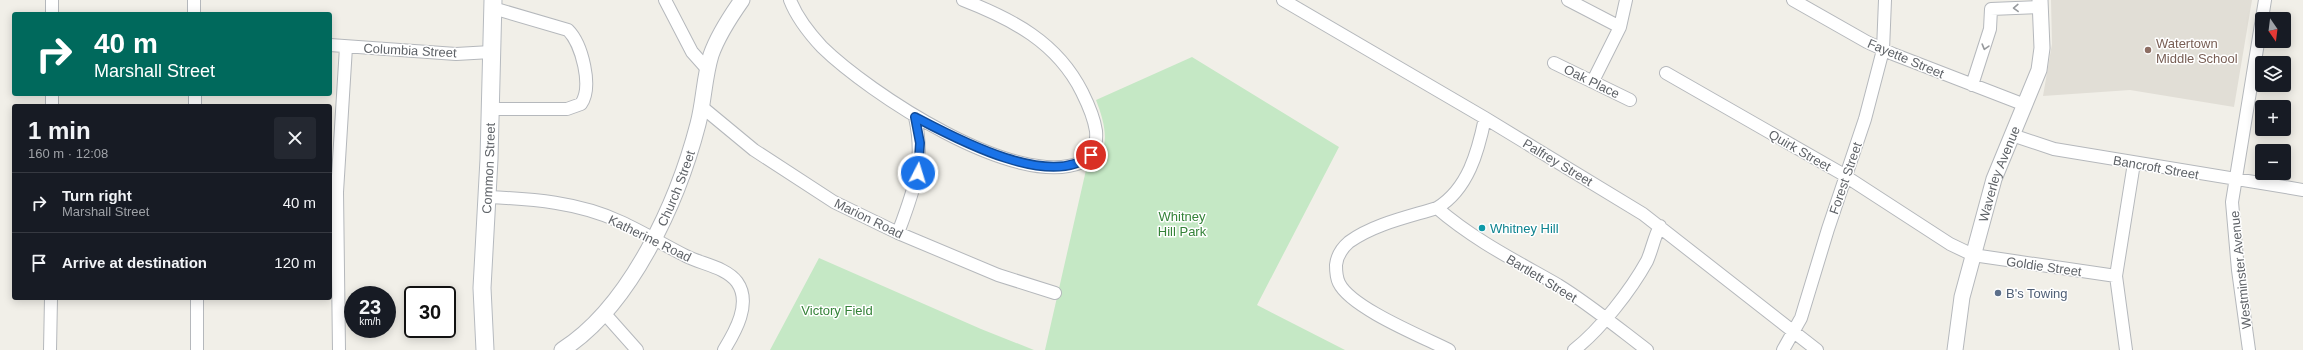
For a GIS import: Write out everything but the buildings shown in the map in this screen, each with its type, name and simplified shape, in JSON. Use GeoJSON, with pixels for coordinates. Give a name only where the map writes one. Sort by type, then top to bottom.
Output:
{"type":"FeatureCollection","features":[{"type":"Feature","properties":{"kind":"main road","name":"Common Street"},"geometry":{"type":"LineString","coordinates":[[486,345],[482,288],[487,197],[493,4]]}},
{"type":"Feature","properties":{"kind":"street"},"geometry":{"type":"LineString","coordinates":[[52,0],[52,12]]}},
{"type":"Feature","properties":{"kind":"street"},"geometry":{"type":"LineString","coordinates":[[194,0],[194,12]]}},
{"type":"Feature","properties":{"kind":"street"},"geometry":{"type":"LineString","coordinates":[[665,0],[692,52],[708,70]]}},
{"type":"Feature","properties":{"kind":"street","name":"Church Street"},"geometry":{"type":"LineString","coordinates":[[562,350],[583,335],[605,314],[628,284],[653,238],[682,173],[702,107],[708,70],[720,34],[742,0]]}},
{"type":"Feature","properties":{"kind":"street"},"geometry":{"type":"LineString","coordinates":[[790,0],[810,34],[836,59],[868,85],[915,117],[984,149],[1034,165],[1062,166],[1080,163],[1091,155],[1096,143],[1095,127],[1086,99],[1069,70],[1057,56],[1030,31],[997,13],[963,0]]}},
{"type":"Feature","properties":{"kind":"street","name":"Palfrey Street"},"geometry":{"type":"LineString","coordinates":[[1283,0],[1485,118],[1660,226],[1817,350]]}},
{"type":"Feature","properties":{"kind":"street"},"geometry":{"type":"LineString","coordinates":[[1568,0],[1620,27]]}},
{"type":"Feature","properties":{"kind":"street"},"geometry":{"type":"LineString","coordinates":[[1593,81],[1620,27],[1626,0]]}},
{"type":"Feature","properties":{"kind":"street","name":"Fayette Street"},"geometry":{"type":"LineString","coordinates":[[1793,0],[1866,42],[1883,50],[2024,105]]}},
{"type":"Feature","properties":{"kind":"street","name":"Forest Street"},"geometry":{"type":"LineString","coordinates":[[1783,350],[1794,332],[1810,291],[1828,229],[1865,119],[1883,50],[1885,0]]}},
{"type":"Feature","properties":{"kind":"street","name":"Westminster Avenue"},"geometry":{"type":"LineString","coordinates":[[2249,350],[2233,216],[2235,180],[2265,0]]}},
{"type":"Feature","properties":{"kind":"street"},"geometry":{"type":"LineString","coordinates":[[490,109],[567,109],[581,104],[587,92],[580,48],[568,30],[493,4]]}},
{"type":"Feature","properties":{"kind":"street"},"geometry":{"type":"LineString","coordinates":[[1972,85],[1990,28],[1991,9],[2041,4]]}},
{"type":"Feature","properties":{"kind":"street","name":"Waverley Avenue"},"geometry":{"type":"LineString","coordinates":[[1955,350],[1962,297],[1972,255],[1994,179],[2040,62],[2041,4]]}},
{"type":"Feature","properties":{"kind":"street","name":"Columbia Street"},"geometry":{"type":"LineString","coordinates":[[332,46],[456,54],[491,52]]}},
{"type":"Feature","properties":{"kind":"street"},"geometry":{"type":"LineString","coordinates":[[339,350],[337,192],[346,47]]}},
{"type":"Feature","properties":{"kind":"street","name":"Oak Place"},"geometry":{"type":"LineString","coordinates":[[1554,63],[1630,100]]}},
{"type":"Feature","properties":{"kind":"street","name":"Quirk Street"},"geometry":{"type":"LineString","coordinates":[[1666,73],[1845,177],[1950,244],[1972,255]]}},
{"type":"Feature","properties":{"kind":"street","name":"Marion Road"},"geometry":{"type":"LineString","coordinates":[[702,107],[754,150],[814,190],[898,233],[998,275],[1055,293]]}},
{"type":"Feature","properties":{"kind":"street"},"geometry":{"type":"LineString","coordinates":[[898,233],[918,173],[920,143],[915,117]]}},
{"type":"Feature","properties":{"kind":"street"},"geometry":{"type":"LineString","coordinates":[[1449,350],[1362,306],[1344,290],[1336,275],[1339,252],[1349,242],[1366,233],[1436,208],[1447,202],[1464,180],[1479,145],[1485,118]]}},
{"type":"Feature","properties":{"kind":"street","name":"Bancroft Street"},"geometry":{"type":"LineString","coordinates":[[2012,135],[2054,149],[2303,190]]}},
{"type":"Feature","properties":{"kind":"street"},"geometry":{"type":"LineString","coordinates":[[2126,350],[2116,276],[2134,163]]}},
{"type":"Feature","properties":{"kind":"street","name":"Katherine Road"},"geometry":{"type":"LineString","coordinates":[[487,197],[567,204],[605,215],[653,238],[687,257],[723,271],[737,282],[741,290],[742,308],[740,317],[724,350]]}},
{"type":"Feature","properties":{"kind":"street","name":"Bartlett Street"},"geometry":{"type":"LineString","coordinates":[[1436,208],[1456,225],[1510,259],[1559,286],[1647,350]]}},
{"type":"Feature","properties":{"kind":"street"},"geometry":{"type":"LineString","coordinates":[[1574,350],[1605,318],[1647,260],[1660,226]]}},
{"type":"Feature","properties":{"kind":"street","name":"Goldie Street"},"geometry":{"type":"LineString","coordinates":[[1972,255],[2116,276]]}},
{"type":"Feature","properties":{"kind":"street"},"geometry":{"type":"LineString","coordinates":[[50,350],[51,300]]}},
{"type":"Feature","properties":{"kind":"street"},"geometry":{"type":"LineString","coordinates":[[197,300],[197,350]]}},
{"type":"Feature","properties":{"kind":"street"},"geometry":{"type":"LineString","coordinates":[[605,314],[637,350]]}},
{"type":"Feature","properties":{"kind":"shaded area","name":"Watertown Middle School"},"geometry":{"type":"Polygon","coordinates":[[[2051,0],[2252,0],[2234,107],[2130,90],[2043,96],[2052,44],[2051,0]]]}},
{"type":"Feature","properties":{"kind":"green space","name":"Whitney Hill Park"},"geometry":{"type":"Polygon","coordinates":[[[1192,57],[1339,147],[1257,305],[1345,350],[1045,350],[1086,170],[1095,163],[1104,147],[1104,129],[1096,100],[1192,57]]]}},
{"type":"Feature","properties":{"kind":"green space","name":"Victory Field"},"geometry":{"type":"Polygon","coordinates":[[[819,258],[981,329],[1034,350],[770,350],[819,258]]]}},
{"type":"Feature","properties":{"kind":"place","name":"Watertown Middle School"},"geometry":{"type":"Point","coordinates":[2148,50]}},
{"type":"Feature","properties":{"kind":"place","name":"Whitney Hill"},"geometry":{"type":"Point","coordinates":[1482,228]}},
{"type":"Feature","properties":{"kind":"place","name":"B's Towing"},"geometry":{"type":"Point","coordinates":[1998,293]}},
{"type":"Feature","properties":{"kind":"route"},"geometry":{"type":"LineString","coordinates":[[918,173],[920,143],[915,117],[967,143],[999,155],[1034,165],[1049,167],[1080,163],[1091,155]]}}]}
